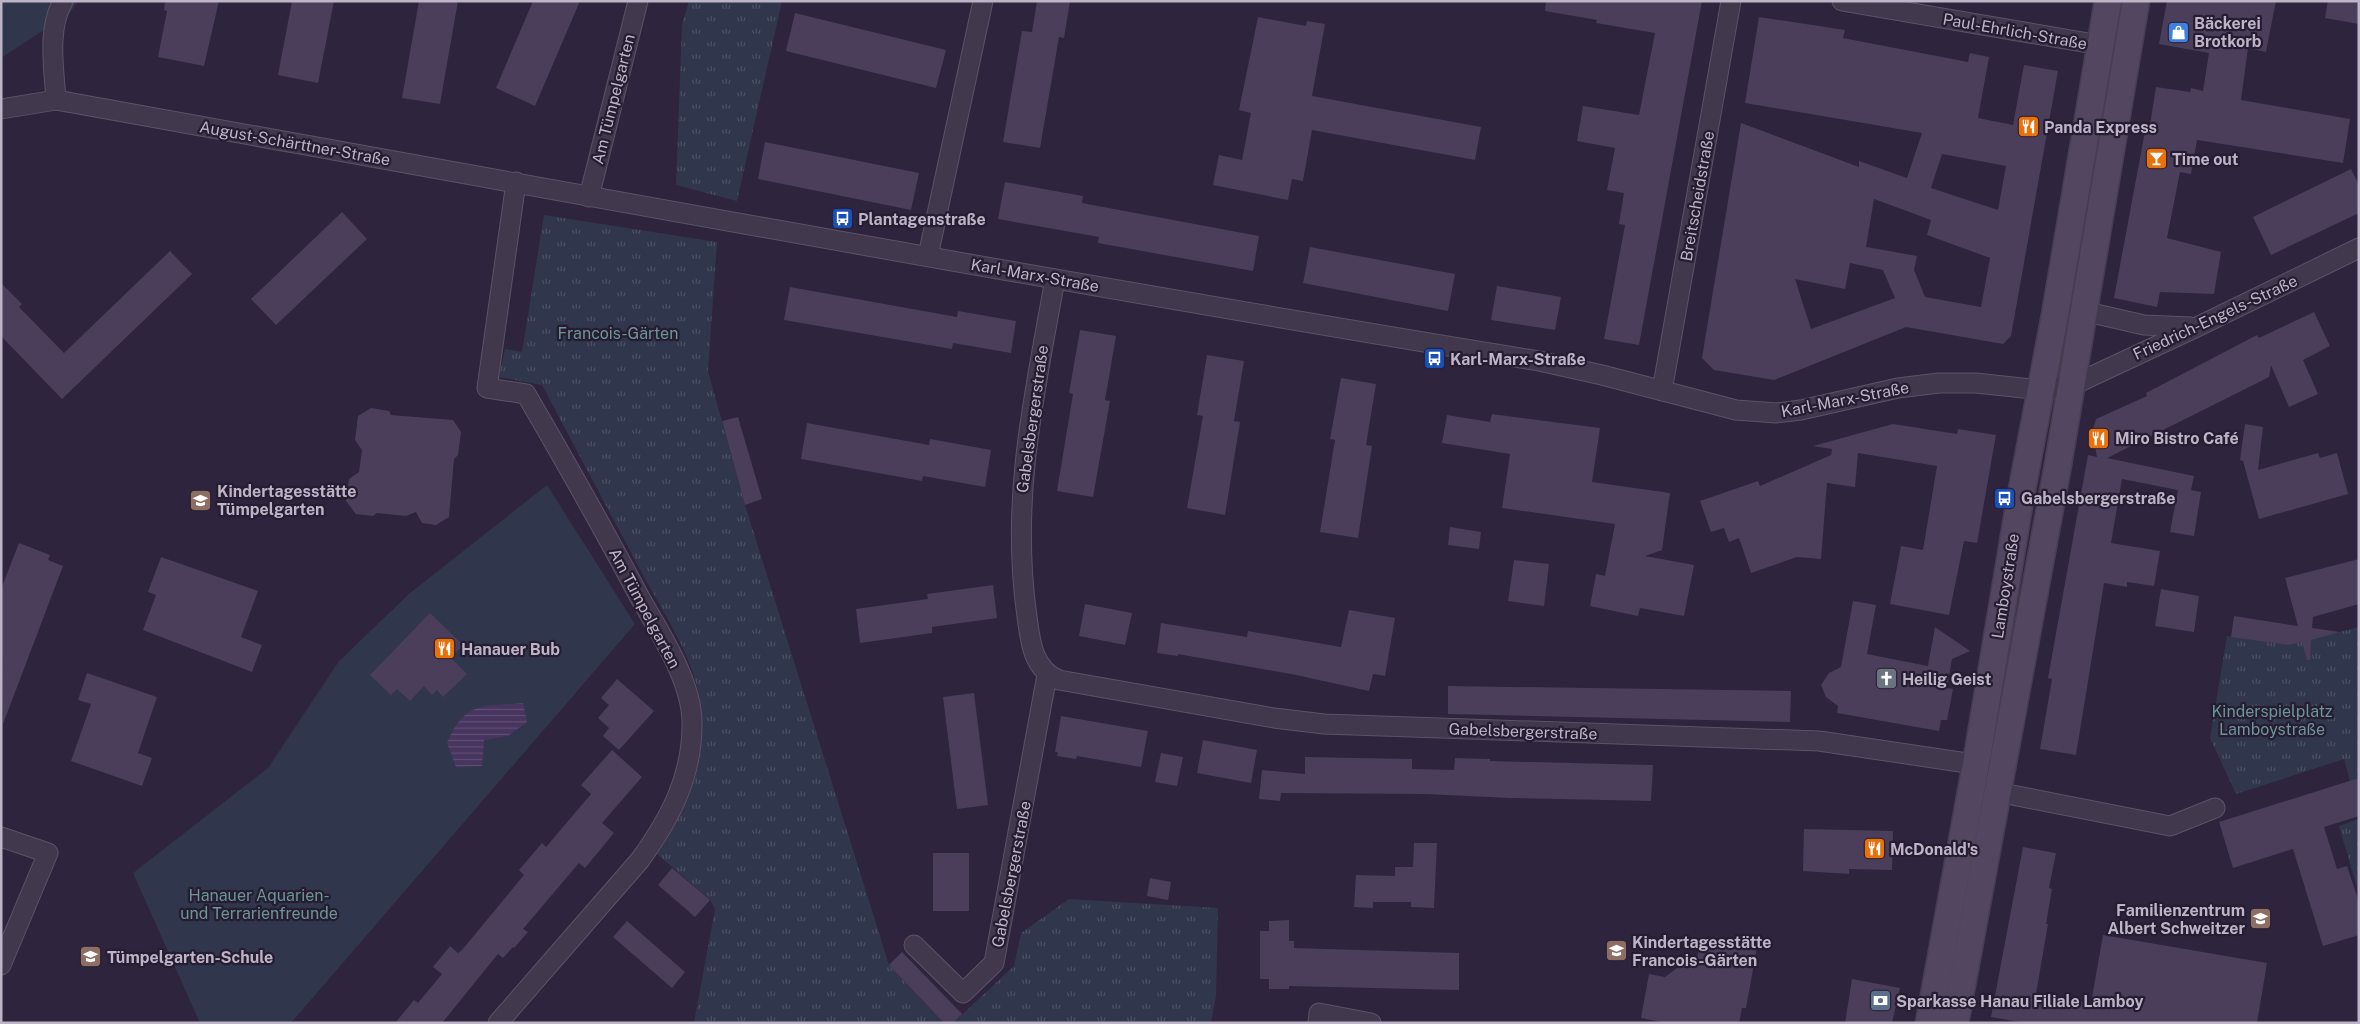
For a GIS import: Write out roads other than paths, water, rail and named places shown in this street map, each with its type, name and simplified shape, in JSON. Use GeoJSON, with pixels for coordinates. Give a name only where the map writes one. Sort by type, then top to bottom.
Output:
{"type":"FeatureCollection","features":[{"type":"Feature","properties":{"kind":"main road","name":"Lamboystraße"},"geometry":{"type":"LineString","coordinates":[[1930,1023],[2108,1]]}},
{"type":"Feature","properties":{"kind":"main road","name":"Lamboystraße"},"geometry":{"type":"LineString","coordinates":[[1955,1023],[2071,386],[2136,1]]}},
{"type":"Feature","properties":{"kind":"street"},"geometry":{"type":"LineString","coordinates":[[56,100],[52,45],[55,26],[63,1]]}},
{"type":"Feature","properties":{"kind":"street","name":"Am Tümpelgarten"},"geometry":{"type":"LineString","coordinates":[[589,197],[638,1]]}},
{"type":"Feature","properties":{"kind":"street"},"geometry":{"type":"LineString","coordinates":[[928,256],[983,1]]}},
{"type":"Feature","properties":{"kind":"street","name":"Breitscheidstraße"},"geometry":{"type":"LineString","coordinates":[[1662,391],[1731,1]]}},
{"type":"Feature","properties":{"kind":"street","name":"Paul-Ehrlich-Straße"},"geometry":{"type":"LineString","coordinates":[[1842,1],[2100,45]]}},
{"type":"Feature","properties":{"kind":"street","name":"August-Schärttner-Straße"},"geometry":{"type":"LineString","coordinates":[[1,109],[56,100],[516,182],[589,197]]}},
{"type":"Feature","properties":{"kind":"street","name":"Am Tümpelgarten"},"geometry":{"type":"LineString","coordinates":[[498,1023],[640,860],[658,836],[681,792],[689,759],[692,719],[689,703],[676,666],[581,486],[526,394],[487,388],[516,182]]}},
{"type":"Feature","properties":{"kind":"street","name":"Karl-Marx-Straße"},"geometry":{"type":"LineString","coordinates":[[589,197],[1055,279],[1539,361],[1736,410],[1776,413],[1801,410],[1920,384],[1976,383],[2041,390],[2071,386]]}},
{"type":"Feature","properties":{"kind":"street","name":"Friedrich-Engels-Straße"},"geometry":{"type":"LineString","coordinates":[[2071,386],[2359,248]]}},
{"type":"Feature","properties":{"kind":"street","name":"Gabelsbergerstraße"},"geometry":{"type":"LineString","coordinates":[[1055,279],[1025,449],[1020,515],[1023,582],[1032,644],[1036,660],[1047,675],[1058,680],[1264,716],[1324,724],[1819,740],[1976,764],[2000,780]]}},
{"type":"Feature","properties":{"kind":"street"},"geometry":{"type":"LineString","coordinates":[[2083,311],[2144,325],[2199,326]]}},
{"type":"Feature","properties":{"kind":"street","name":"Gabelsbergerstraße"},"geometry":{"type":"LineString","coordinates":[[914,945],[963,993],[994,963],[1047,675]]}},
{"type":"Feature","properties":{"kind":"street"},"geometry":{"type":"LineString","coordinates":[[2000,780],[2170,826],[2215,808]]}},
{"type":"Feature","properties":{"kind":"street"},"geometry":{"type":"LineString","coordinates":[[1,837],[48,853],[1,965]]}},
{"type":"Feature","properties":{"kind":"street"},"geometry":{"type":"LineString","coordinates":[[1318,1023],[1319,1013],[1371,1023]]}},
{"type":"Feature","properties":{"kind":"place","name":"Bäckerei Brotkorb"},"geometry":{"type":"Point","coordinates":[2178,32]}},
{"type":"Feature","properties":{"kind":"place","name":"Panda Express"},"geometry":{"type":"Point","coordinates":[2028,127]}},
{"type":"Feature","properties":{"kind":"place","name":"Time out"},"geometry":{"type":"Point","coordinates":[2156,159]}},
{"type":"Feature","properties":{"kind":"place","name":"Plantagenstraße"},"geometry":{"type":"Point","coordinates":[842,219]}},
{"type":"Feature","properties":{"kind":"place","name":"Karl-Marx-Straße"},"geometry":{"type":"Point","coordinates":[1434,359]}},
{"type":"Feature","properties":{"kind":"place","name":"Miro Bistro Café"},"geometry":{"type":"Point","coordinates":[2099,438]}},
{"type":"Feature","properties":{"kind":"place","name":"Gabelsbergerstraße"},"geometry":{"type":"Point","coordinates":[2005,498]}},
{"type":"Feature","properties":{"kind":"place","name":"Kindertagesstätte Tümpelgarten"},"geometry":{"type":"Point","coordinates":[201,500]}},
{"type":"Feature","properties":{"kind":"place","name":"Hanauer Bub"},"geometry":{"type":"Point","coordinates":[445,649]}},
{"type":"Feature","properties":{"kind":"place","name":"Heilig Geist"},"geometry":{"type":"Point","coordinates":[1886,679]}},
{"type":"Feature","properties":{"kind":"place","name":"McDonald's"},"geometry":{"type":"Point","coordinates":[1874,849]}},
{"type":"Feature","properties":{"kind":"place","name":"Familienzentrum Albert Schweitzer"},"geometry":{"type":"Point","coordinates":[2261,919]}},
{"type":"Feature","properties":{"kind":"place","name":"Kindertagesstätte Francois-Gärten"},"geometry":{"type":"Point","coordinates":[1616,951]}},
{"type":"Feature","properties":{"kind":"place","name":"Tümpelgarten-Schule"},"geometry":{"type":"Point","coordinates":[91,957]}},
{"type":"Feature","properties":{"kind":"place","name":"Sparkasse Hanau Filiale Lamboy"},"geometry":{"type":"Point","coordinates":[1880,1001]}},
{"type":"Feature","properties":{"kind":"park label","name":"Francois-Gärten"},"geometry":{"type":"Point","coordinates":[618,333]}},
{"type":"Feature","properties":{"kind":"park label","name":"Kinderspielplatz Lamboystraße"},"geometry":{"type":"Point","coordinates":[2272,720]}},
{"type":"Feature","properties":{"kind":"park label","name":"Hanauer Aquarien- und Terrarienfreunde"},"geometry":{"type":"Point","coordinates":[259,904]}}]}
